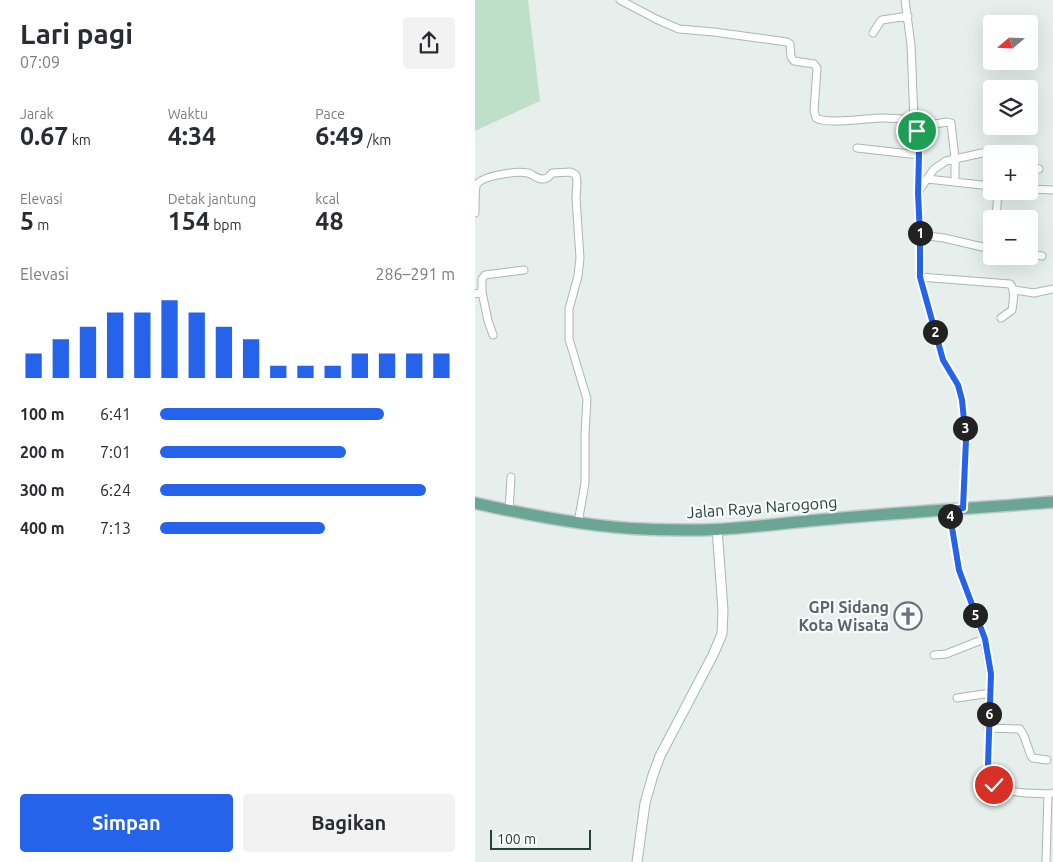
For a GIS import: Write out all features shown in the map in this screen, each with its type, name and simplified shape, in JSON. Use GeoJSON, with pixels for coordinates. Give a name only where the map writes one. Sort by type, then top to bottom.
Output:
{"type":"FeatureCollection","features":[{"type":"Feature","properties":{"kind":"main road","name":"Jalan Raya Narogong"},"geometry":{"type":"LineString","coordinates":[[475,503],[578,523],[641,529],[717,529],[1053,502]]}},
{"type":"Feature","properties":{"kind":"street"},"geometry":{"type":"LineString","coordinates":[[620,0],[679,29],[787,42],[790,44],[791,57],[794,61],[814,64],[817,68],[814,112],[816,118],[820,120],[883,118],[914,120]]}},
{"type":"Feature","properties":{"kind":"street"},"geometry":{"type":"LineString","coordinates":[[905,0],[911,45],[914,120],[919,155],[920,277],[943,360],[958,385],[962,400],[966,440],[963,508]]}},
{"type":"Feature","properties":{"kind":"street"},"geometry":{"type":"LineString","coordinates":[[873,33],[882,20],[907,16]]}},
{"type":"Feature","properties":{"kind":"street"},"geometry":{"type":"LineString","coordinates":[[917,131],[934,128],[935,124],[950,122],[952,124],[955,182]]}},
{"type":"Feature","properties":{"kind":"street"},"geometry":{"type":"LineString","coordinates":[[857,148],[919,155]]}},
{"type":"Feature","properties":{"kind":"street"},"geometry":{"type":"LineString","coordinates":[[918,193],[934,169],[946,161],[983,153]]}},
{"type":"Feature","properties":{"kind":"street"},"geometry":{"type":"LineString","coordinates":[[475,213],[476,186],[478,182],[497,174],[528,173],[542,179],[549,177],[552,173],[568,171],[577,178],[576,198],[580,258],[578,276],[569,309],[569,339],[587,399],[585,483],[578,523]]}},
{"type":"Feature","properties":{"kind":"street"},"geometry":{"type":"LineString","coordinates":[[927,179],[983,185]]}},
{"type":"Feature","properties":{"kind":"street"},"geometry":{"type":"LineString","coordinates":[[1038,189],[1053,190]]}},
{"type":"Feature","properties":{"kind":"street"},"geometry":{"type":"LineString","coordinates":[[920,235],[983,246]]}},
{"type":"Feature","properties":{"kind":"street"},"geometry":{"type":"LineString","coordinates":[[1038,255],[1043,256]]}},
{"type":"Feature","properties":{"kind":"street"},"geometry":{"type":"LineString","coordinates":[[493,335],[478,293],[482,279],[485,274],[524,270]]}},
{"type":"Feature","properties":{"kind":"street"},"geometry":{"type":"LineString","coordinates":[[920,277],[1008,283],[1014,290],[1011,310],[1001,318]]}},
{"type":"Feature","properties":{"kind":"street"},"geometry":{"type":"LineString","coordinates":[[1014,290],[1034,293],[1053,289]]}},
{"type":"Feature","properties":{"kind":"street"},"geometry":{"type":"LineString","coordinates":[[509,511],[511,476]]}},
{"type":"Feature","properties":{"kind":"street"},"geometry":{"type":"LineString","coordinates":[[949,509],[959,570],[985,639],[991,674],[988,764],[994,785],[1003,790],[1051,793],[1046,862]]}},
{"type":"Feature","properties":{"kind":"street"},"geometry":{"type":"LineString","coordinates":[[637,862],[645,803],[660,756],[722,634],[723,610],[717,529]]}},
{"type":"Feature","properties":{"kind":"street"},"geometry":{"type":"LineString","coordinates":[[933,655],[945,654],[985,639]]}},
{"type":"Feature","properties":{"kind":"street"},"geometry":{"type":"LineString","coordinates":[[957,698],[991,693]]}},
{"type":"Feature","properties":{"kind":"street"},"geometry":{"type":"LineString","coordinates":[[988,728],[1020,730],[1023,733],[1031,756],[1047,760]]}},
{"type":"Feature","properties":{"kind":"green space"},"geometry":{"type":"Polygon","coordinates":[[[475,0],[528,0],[540,101],[475,131],[475,0]]]}},
{"type":"Feature","properties":{"kind":"place","name":"GPI Sidang Kota Wisata"},"geometry":{"type":"Point","coordinates":[908,616]}},
{"type":"Feature","properties":{"kind":"route"},"geometry":{"type":"LineString","coordinates":[[917,131],[919,155],[920,277],[943,360],[958,385],[962,400],[966,440],[963,508],[949,509],[959,570],[985,639],[991,674],[988,764],[994,785]]}}]}
